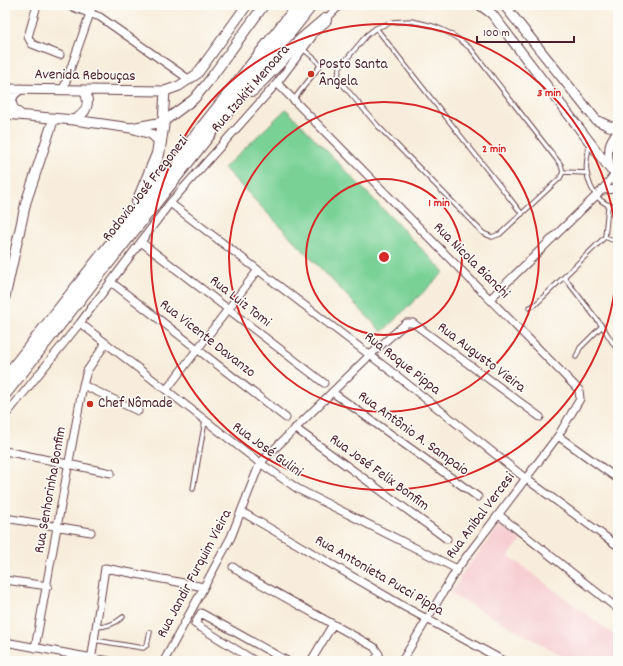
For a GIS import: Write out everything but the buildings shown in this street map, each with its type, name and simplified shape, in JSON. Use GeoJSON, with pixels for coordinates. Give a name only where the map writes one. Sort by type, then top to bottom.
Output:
{"type":"FeatureCollection","features":[{"type":"Feature","properties":{"kind":"highway","name":"Rodovia José Fregonezi"},"geometry":{"type":"LineString","coordinates":[[5,379],[299,5]]}},
{"type":"Feature","properties":{"kind":"highway","name":"Rodovia José Fregonezi"},"geometry":{"type":"LineString","coordinates":[[5,393],[311,5]]}},
{"type":"Feature","properties":{"kind":"highway"},"geometry":{"type":"LineString","coordinates":[[220,122],[297,44],[324,20]]}},
{"type":"Feature","properties":{"kind":"highway"},"geometry":{"type":"LineString","coordinates":[[119,234],[140,198],[158,154],[161,143],[163,122]]}},
{"type":"Feature","properties":{"kind":"street"},"geometry":{"type":"LineString","coordinates":[[37,5],[28,37],[32,44],[60,55]]}},
{"type":"Feature","properties":{"kind":"street"},"geometry":{"type":"LineString","coordinates":[[67,5],[100,17],[190,80]]}},
{"type":"Feature","properties":{"kind":"street"},"geometry":{"type":"LineString","coordinates":[[63,90],[93,5]]}},
{"type":"Feature","properties":{"kind":"street"},"geometry":{"type":"LineString","coordinates":[[163,122],[165,91],[190,80],[196,74],[247,5]]}},
{"type":"Feature","properties":{"kind":"street"},"geometry":{"type":"LineString","coordinates":[[132,128],[163,122],[194,99],[202,91],[264,5]]}},
{"type":"Feature","properties":{"kind":"street","name":"Rua Izokiti Menoara"},"geometry":{"type":"LineString","coordinates":[[5,416],[80,323],[170,202],[277,83],[324,20],[340,5]]}},
{"type":"Feature","properties":{"kind":"street"},"geometry":{"type":"LineString","coordinates":[[480,5],[492,14],[614,175]]}},
{"type":"Feature","properties":{"kind":"street"},"geometry":{"type":"LineString","coordinates":[[504,5],[596,120],[618,128]]}},
{"type":"Feature","properties":{"kind":"street"},"geometry":{"type":"LineString","coordinates":[[68,77],[69,81],[87,96],[88,104],[86,111],[74,120]]}},
{"type":"Feature","properties":{"kind":"street","name":"Rua Nicola Bianchi"},"geometry":{"type":"LineString","coordinates":[[277,83],[578,390]]}},
{"type":"Feature","properties":{"kind":"street","name":"Avenida Rebouças"},"geometry":{"type":"LineString","coordinates":[[5,89],[165,91]]}},
{"type":"Feature","properties":{"kind":"street"},"geometry":{"type":"LineString","coordinates":[[20,114],[14,111],[11,105],[11,98],[15,92],[21,89]]}},
{"type":"Feature","properties":{"kind":"street"},"geometry":{"type":"LineString","coordinates":[[5,114],[20,114],[132,128],[151,134],[161,143]]}},
{"type":"Feature","properties":{"kind":"street"},"geometry":{"type":"LineString","coordinates":[[5,297],[26,202],[54,118]]}},
{"type":"Feature","properties":{"kind":"street"},"geometry":{"type":"LineString","coordinates":[[614,175],[608,154],[609,144],[618,131]]}},
{"type":"Feature","properties":{"kind":"street"},"geometry":{"type":"LineString","coordinates":[[490,299],[602,190],[614,175]]}},
{"type":"Feature","properties":{"kind":"street"},"geometry":{"type":"LineString","coordinates":[[602,190],[618,189]]}},
{"type":"Feature","properties":{"kind":"street","name":"Rua Roque Pippa"},"geometry":{"type":"LineString","coordinates":[[170,202],[525,478],[618,546]]}},
{"type":"Feature","properties":{"kind":"street","name":"Rua Luiz Tomi"},"geometry":{"type":"LineString","coordinates":[[141,242],[324,383]]}},
{"type":"Feature","properties":{"kind":"street"},"geometry":{"type":"LineString","coordinates":[[167,389],[229,310],[258,270]]}},
{"type":"Feature","properties":{"kind":"street","name":"Rua Vicente Davanzo"},"geometry":{"type":"LineString","coordinates":[[111,282],[286,418]]}},
{"type":"Feature","properties":{"kind":"street","name":"Rua José Gulini"},"geometry":{"type":"LineString","coordinates":[[80,323],[167,389],[260,463],[298,489],[457,569]]}},
{"type":"Feature","properties":{"kind":"street","name":"Rua Jandir Furquim Vieira"},"geometry":{"type":"LineString","coordinates":[[164,661],[231,537],[260,463],[369,356],[406,323]]}},
{"type":"Feature","properties":{"kind":"street","name":"Rua Augusto Vieira"},"geometry":{"type":"LineString","coordinates":[[406,323],[413,323],[540,417]]}},
{"type":"Feature","properties":{"kind":"street","name":"Rua Senhorinha Bonfim"},"geometry":{"type":"LineString","coordinates":[[35,648],[48,586],[82,385],[87,371],[106,343]]}},
{"type":"Feature","properties":{"kind":"street"},"geometry":{"type":"LineString","coordinates":[[82,385],[138,411]]}},
{"type":"Feature","properties":{"kind":"street","name":"Rua Anibal Vercesi"},"geometry":{"type":"LineString","coordinates":[[402,661],[426,618],[457,569],[558,436],[580,399],[578,390]]}},
{"type":"Feature","properties":{"kind":"street","name":"Rua Antônio A. Sampaio"},"geometry":{"type":"LineString","coordinates":[[332,392],[478,498]]}},
{"type":"Feature","properties":{"kind":"street","name":"Rua José Felix Bonfim"},"geometry":{"type":"LineString","coordinates":[[295,428],[447,539]]}},
{"type":"Feature","properties":{"kind":"street"},"geometry":{"type":"LineString","coordinates":[[558,436],[618,479]]}},
{"type":"Feature","properties":{"kind":"street"},"geometry":{"type":"LineString","coordinates":[[5,451],[111,473]]}},
{"type":"Feature","properties":{"kind":"street","name":"Rua Antonieta Pucci Pippa"},"geometry":{"type":"LineString","coordinates":[[242,512],[504,661]]}},
{"type":"Feature","properties":{"kind":"street"},"geometry":{"type":"LineString","coordinates":[[498,515],[618,609]]}},
{"type":"Feature","properties":{"kind":"street"},"geometry":{"type":"LineString","coordinates":[[5,518],[91,532]]}},
{"type":"Feature","properties":{"kind":"street"},"geometry":{"type":"LineString","coordinates":[[233,567],[374,647],[379,654],[374,661]]}},
{"type":"Feature","properties":{"kind":"street"},"geometry":{"type":"LineString","coordinates":[[91,660],[105,568],[204,587]]}},
{"type":"Feature","properties":{"kind":"street"},"geometry":{"type":"LineString","coordinates":[[5,580],[48,586]]}},
{"type":"Feature","properties":{"kind":"street"},"geometry":{"type":"LineString","coordinates":[[255,661],[195,624],[201,613],[287,661]]}},
{"type":"Feature","properties":{"kind":"street"},"geometry":{"type":"LineString","coordinates":[[311,661],[332,624]]}},
{"type":"Feature","properties":{"kind":"street"},"geometry":{"type":"LineString","coordinates":[[5,642],[91,660],[109,661]]}},
{"type":"Feature","properties":{"kind":"lane"},"geometry":{"type":"LineString","coordinates":[[411,21],[434,25],[457,37],[471,49],[561,165],[562,172],[560,178],[500,234],[492,237],[483,233],[378,126],[338,79],[339,68],[367,35],[376,28],[392,22],[411,21]]}},
{"type":"Feature","properties":{"kind":"lane"},"geometry":{"type":"LineString","coordinates":[[376,28],[522,214]]}},
{"type":"Feature","properties":{"kind":"lane"},"geometry":{"type":"LineString","coordinates":[[293,100],[320,66],[316,60],[303,49]]}},
{"type":"Feature","properties":{"kind":"lane"},"geometry":{"type":"LineString","coordinates":[[589,142],[587,173],[595,196],[608,206],[618,207]]}},
{"type":"Feature","properties":{"kind":"lane"},"geometry":{"type":"LineString","coordinates":[[562,172],[587,173]]}},
{"type":"Feature","properties":{"kind":"lane"},"geometry":{"type":"LineString","coordinates":[[529,308],[536,304],[605,237],[608,206]]}},
{"type":"Feature","properties":{"kind":"lane"},"geometry":{"type":"LineString","coordinates":[[605,237],[618,242]]}},
{"type":"Feature","properties":{"kind":"lane"},"geometry":{"type":"LineString","coordinates":[[564,277],[602,326],[618,351]]}},
{"type":"Feature","properties":{"kind":"lane"},"geometry":{"type":"LineString","coordinates":[[576,357],[580,348],[602,326]]}},
{"type":"Feature","properties":{"kind":"lane"},"geometry":{"type":"LineString","coordinates":[[193,489],[206,420]]}},
{"type":"Feature","properties":{"kind":"lane"},"geometry":{"type":"LineString","coordinates":[[96,627],[109,626],[117,623],[123,617]]}},
{"type":"Feature","properties":{"kind":"lane"},"geometry":{"type":"LineString","coordinates":[[94,640],[143,648],[147,645],[150,632]]}},
{"type":"Feature","properties":{"kind":"shaded area"},"geometry":{"type":"Polygon","coordinates":[[[501,525],[521,540],[509,556],[618,638],[618,661],[572,661],[451,594],[464,571],[501,525]]]}},
{"type":"Feature","properties":{"kind":"green space"},"geometry":{"type":"Polygon","coordinates":[[[286,109],[444,272],[382,332],[224,168],[286,109]]]}},
{"type":"Feature","properties":{"kind":"place","name":"Posto Santa Ângela"},"geometry":{"type":"Point","coordinates":[311,74]}},
{"type":"Feature","properties":{"kind":"place","name":"Chef Nômade"},"geometry":{"type":"Point","coordinates":[90,404]}}]}
